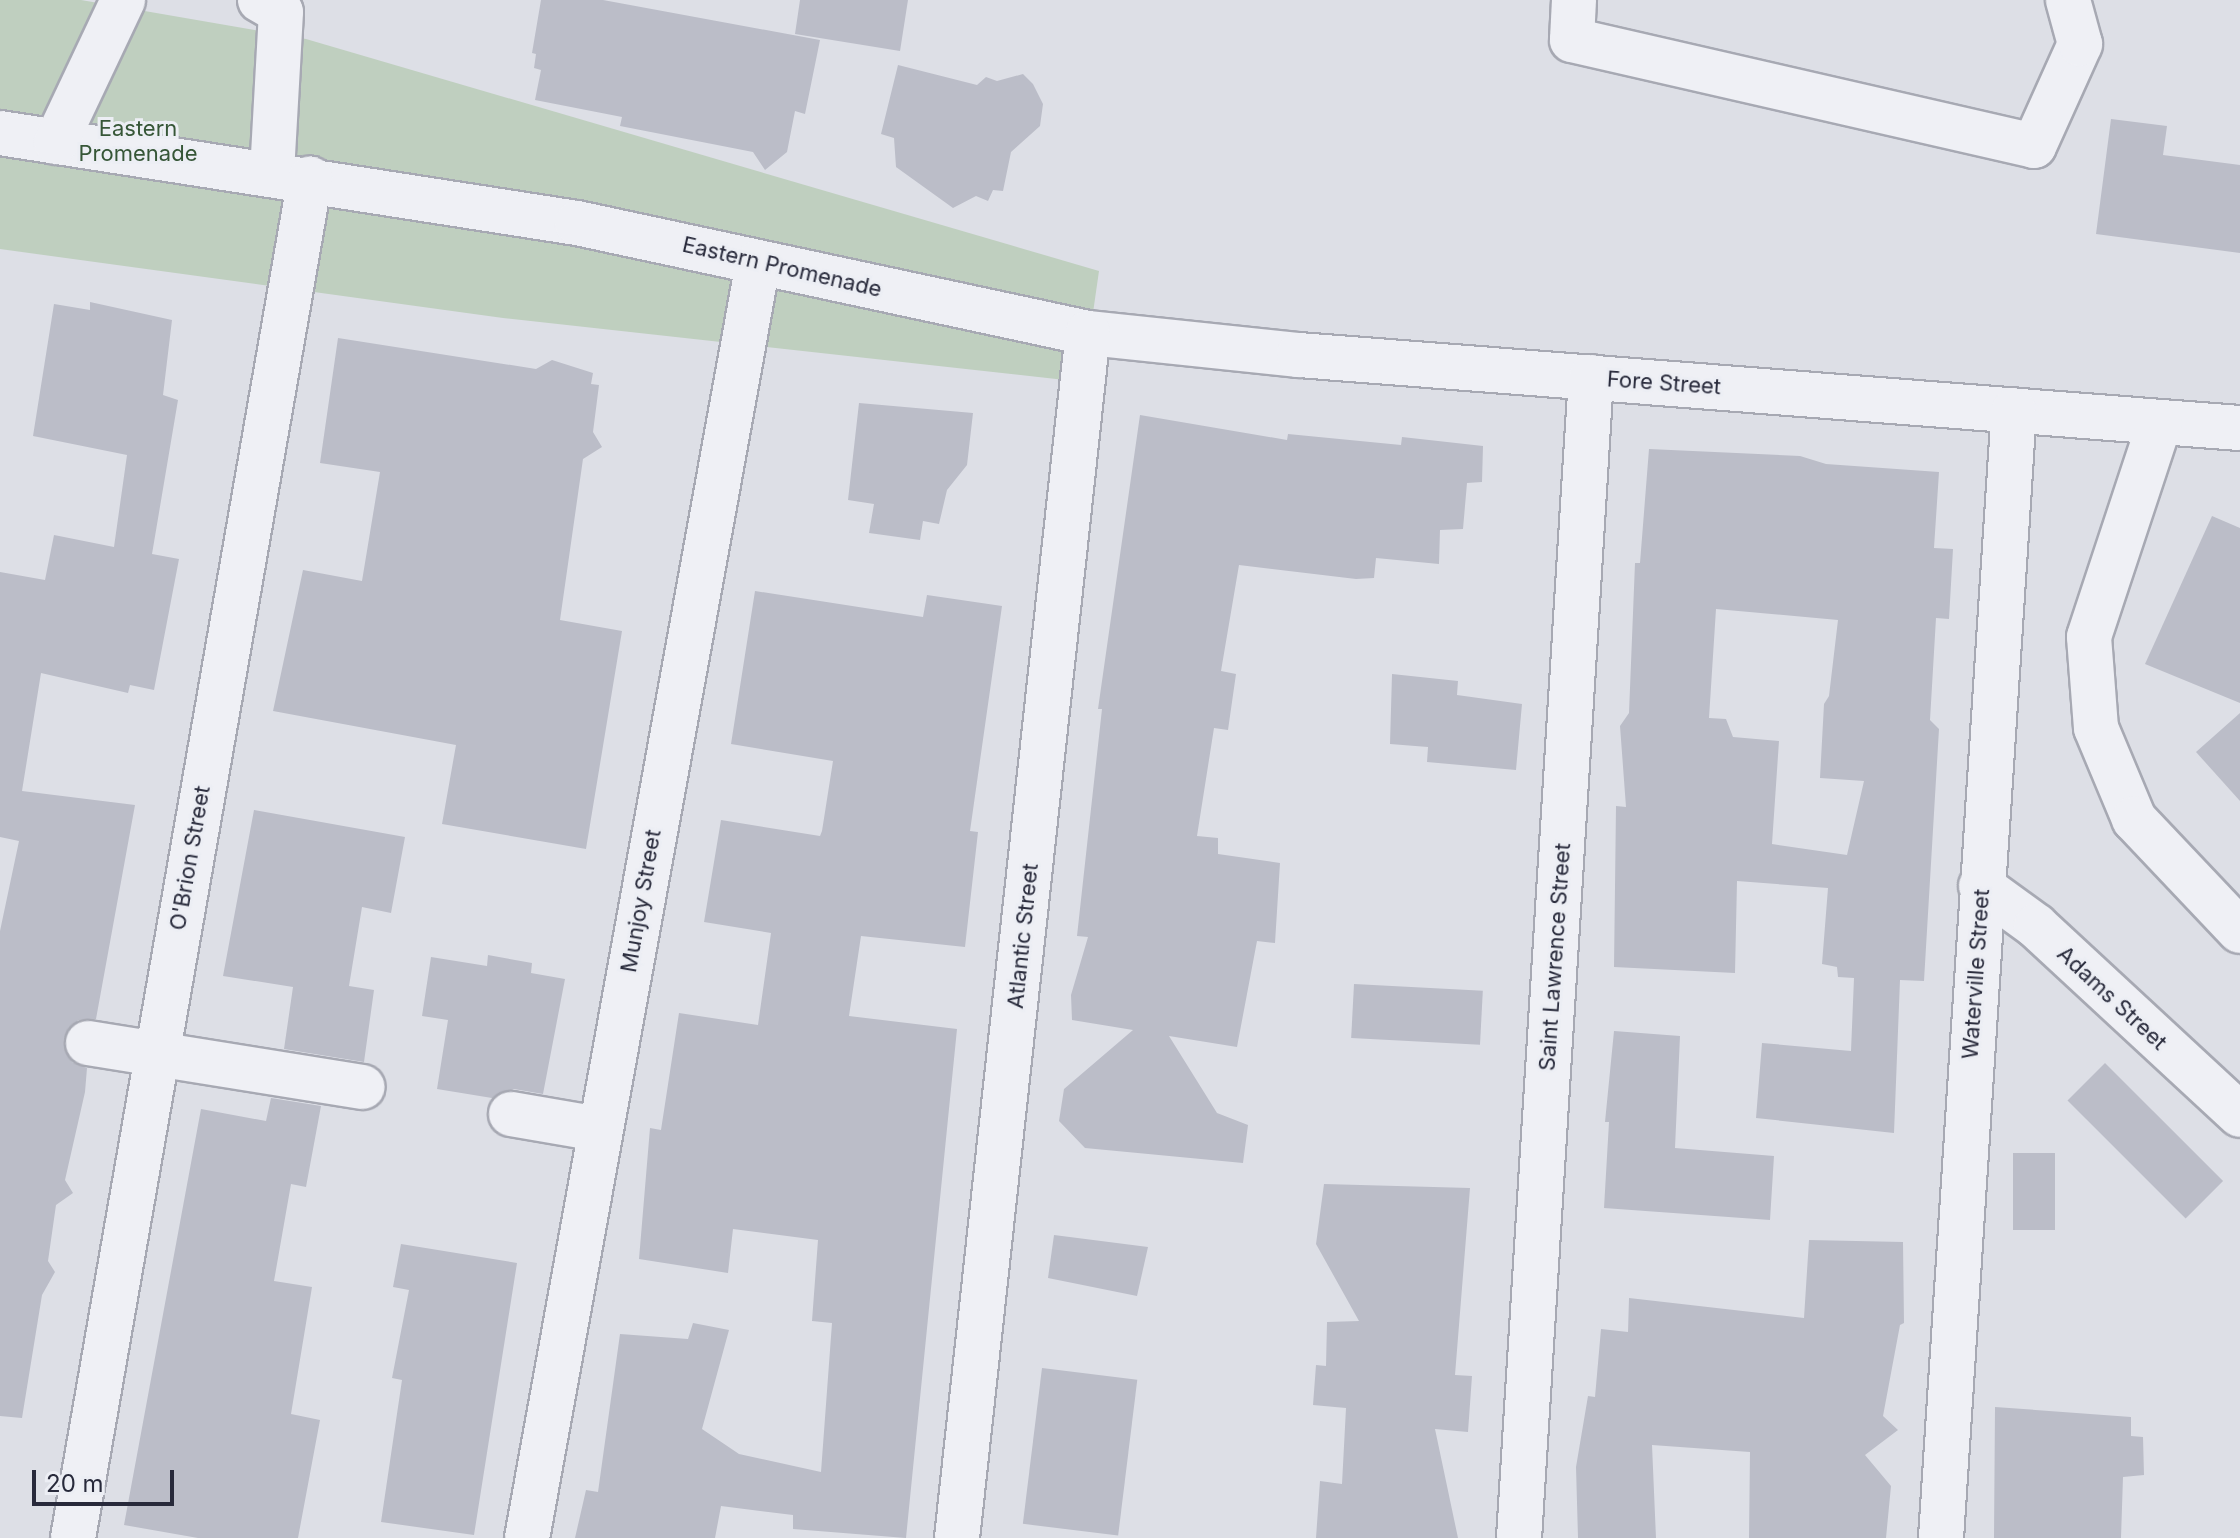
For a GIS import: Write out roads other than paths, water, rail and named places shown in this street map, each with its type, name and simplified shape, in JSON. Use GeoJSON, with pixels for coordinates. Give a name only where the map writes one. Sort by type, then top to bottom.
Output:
{"type":"FeatureCollection","features":[{"type":"Feature","properties":{"kind":"street"},"geometry":{"type":"LineString","coordinates":[[56,142],[123,0]]}},
{"type":"Feature","properties":{"kind":"street"},"geometry":{"type":"LineString","coordinates":[[1574,0],[1572,40],[2034,146],[2080,44],[2068,0]]}},
{"type":"Feature","properties":{"kind":"street","name":"O'Brion Street"},"geometry":{"type":"LineString","coordinates":[[73,1538],[155,1055],[291,176],[274,4]]}},
{"type":"Feature","properties":{"kind":"street","name":"Eastern Promenade"},"geometry":{"type":"LineString","coordinates":[[0,133],[577,223],[1088,333]]}},
{"type":"Feature","properties":{"kind":"street","name":"Munjoy Street"},"geometry":{"type":"LineString","coordinates":[[527,1538],[758,263]]}},
{"type":"Feature","properties":{"kind":"street","name":"Fore Street"},"geometry":{"type":"LineString","coordinates":[[1088,333],[1591,377],[2240,428]]}},
{"type":"Feature","properties":{"kind":"street","name":"Atlantic Street"},"geometry":{"type":"LineString","coordinates":[[959,1538],[1088,333]]}},
{"type":"Feature","properties":{"kind":"street","name":"Saint Lawrence Street"},"geometry":{"type":"LineString","coordinates":[[1519,1538],[1591,377]]}},
{"type":"Feature","properties":{"kind":"street","name":"Waterville Street"},"geometry":{"type":"LineString","coordinates":[[1941,1538],[2014,410]]}},
{"type":"Feature","properties":{"kind":"street"},"geometry":{"type":"LineString","coordinates":[[2160,422],[2089,637],[2096,728],[2134,819],[2240,931]]}},
{"type":"Feature","properties":{"kind":"street","name":"Adams Street"},"geometry":{"type":"LineString","coordinates":[[1981,886],[2036,926],[2240,1115]]}},
{"type":"Feature","properties":{"kind":"street"},"geometry":{"type":"LineString","coordinates":[[88,1043],[362,1087]]}},
{"type":"Feature","properties":{"kind":"street"},"geometry":{"type":"LineString","coordinates":[[511,1114],[599,1129]]}}]}
